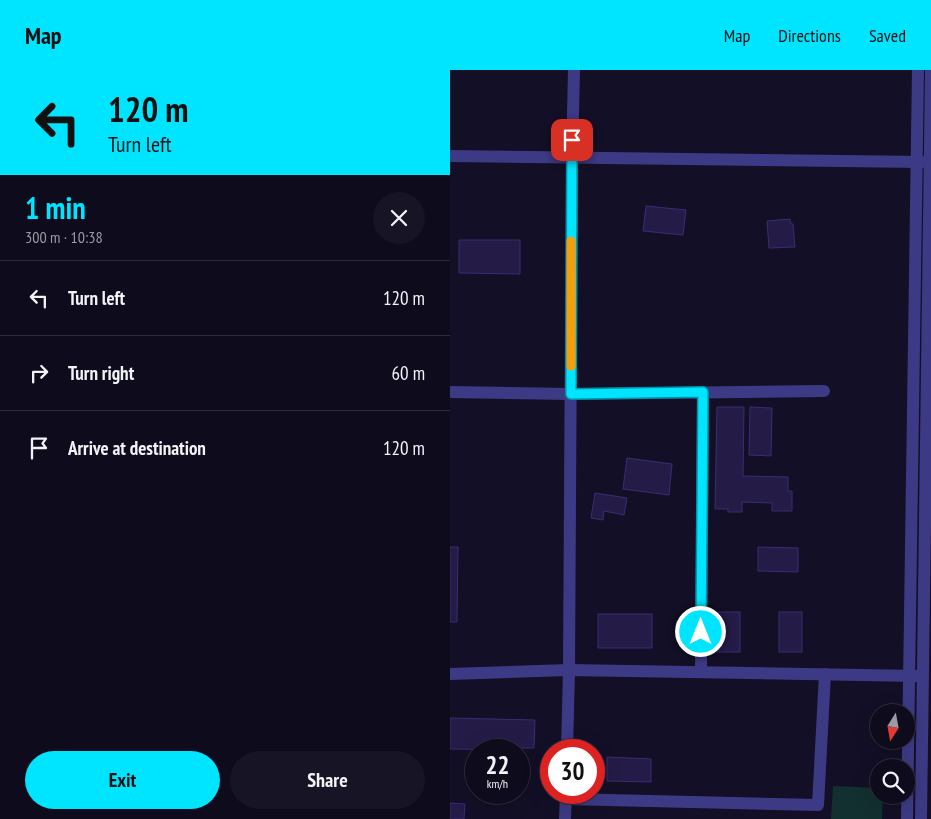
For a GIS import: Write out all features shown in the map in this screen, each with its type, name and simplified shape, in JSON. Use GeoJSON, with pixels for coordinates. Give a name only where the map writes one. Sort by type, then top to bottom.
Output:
{"type":"FeatureCollection","features":[{"type":"Feature","properties":{"kind":"street"},"geometry":{"type":"LineString","coordinates":[[567,739],[574,70]]}},
{"type":"Feature","properties":{"kind":"street"},"geometry":{"type":"LineString","coordinates":[[918,70],[922,162],[923,676],[921,819]]}},
{"type":"Feature","properties":{"kind":"street"},"geometry":{"type":"LineString","coordinates":[[907,819],[922,162],[931,70]]}},
{"type":"Feature","properties":{"kind":"street"},"geometry":{"type":"LineString","coordinates":[[450,156],[922,162]]}},
{"type":"Feature","properties":{"kind":"street"},"geometry":{"type":"LineString","coordinates":[[450,392],[571,394],[824,391]]}},
{"type":"Feature","properties":{"kind":"street"},"geometry":{"type":"LineString","coordinates":[[701,671],[703,392]]}},
{"type":"Feature","properties":{"kind":"street"},"geometry":{"type":"LineString","coordinates":[[450,674],[569,670],[923,676]]}},
{"type":"Feature","properties":{"kind":"street"},"geometry":{"type":"LineString","coordinates":[[605,798],[818,806],[825,674]]}},
{"type":"Feature","properties":{"kind":"street"},"geometry":{"type":"LineString","coordinates":[[565,819],[566,804]]}},
{"type":"Feature","properties":{"kind":"green space"},"geometry":{"type":"Polygon","coordinates":[[[833,786],[870,788],[870,804],[883,804],[882,819],[831,819],[833,786]]]}},
{"type":"Feature","properties":{"kind":"building"},"geometry":{"type":"Polygon","coordinates":[[[646,206],[686,210],[683,235],[643,231],[646,206]]]}},
{"type":"Feature","properties":{"kind":"building"},"geometry":{"type":"Polygon","coordinates":[[[790,219],[791,224],[793,224],[795,247],[769,248],[767,221],[790,219]]]}},
{"type":"Feature","properties":{"kind":"building"},"geometry":{"type":"Polygon","coordinates":[[[459,240],[520,240],[520,274],[459,273],[459,240]]]}},
{"type":"Feature","properties":{"kind":"building"},"geometry":{"type":"Polygon","coordinates":[[[717,407],[744,407],[743,476],[788,477],[788,491],[792,491],[792,511],[772,511],[772,503],[742,502],[742,512],[728,512],[728,509],[715,509],[717,407]]]}},
{"type":"Feature","properties":{"kind":"building"},"geometry":{"type":"Polygon","coordinates":[[[750,407],[772,408],[771,456],[749,455],[750,407]]]}},
{"type":"Feature","properties":{"kind":"building"},"geometry":{"type":"Polygon","coordinates":[[[627,458],[672,464],[669,495],[623,489],[627,458]]]}},
{"type":"Feature","properties":{"kind":"building"},"geometry":{"type":"Polygon","coordinates":[[[595,493],[627,498],[624,515],[604,511],[603,520],[591,518],[595,493]]]}},
{"type":"Feature","properties":{"kind":"building"},"geometry":{"type":"Polygon","coordinates":[[[450,547],[458,547],[457,622],[450,622],[450,547]]]}},
{"type":"Feature","properties":{"kind":"building"},"geometry":{"type":"Polygon","coordinates":[[[758,547],[798,548],[798,572],[758,571],[758,547]]]}},
{"type":"Feature","properties":{"kind":"building"},"geometry":{"type":"Polygon","coordinates":[[[717,612],[740,612],[740,652],[717,652],[717,612]]]}},
{"type":"Feature","properties":{"kind":"building"},"geometry":{"type":"Polygon","coordinates":[[[779,612],[802,612],[802,652],[779,652],[779,612]]]}},
{"type":"Feature","properties":{"kind":"building"},"geometry":{"type":"Polygon","coordinates":[[[598,614],[652,614],[652,648],[598,648],[598,614]]]}},
{"type":"Feature","properties":{"kind":"building"},"geometry":{"type":"Polygon","coordinates":[[[450,718],[535,720],[534,748],[530,748],[530,739],[465,739],[465,749],[450,749],[450,718]]]}},
{"type":"Feature","properties":{"kind":"building"},"geometry":{"type":"Polygon","coordinates":[[[607,757],[651,759],[651,782],[607,781],[607,757]]]}},
{"type":"Feature","properties":{"kind":"building"},"geometry":{"type":"Polygon","coordinates":[[[450,803],[465,804],[464,819],[450,819],[450,803]]]}},
{"type":"Feature","properties":{"kind":"slow traffic"},"geometry":{"type":"LineString","coordinates":[[571,241],[571,366]]}},
{"type":"Feature","properties":{"kind":"route"},"geometry":{"type":"LineString","coordinates":[[572,140],[571,394],[703,392],[701,632]]}}]}
